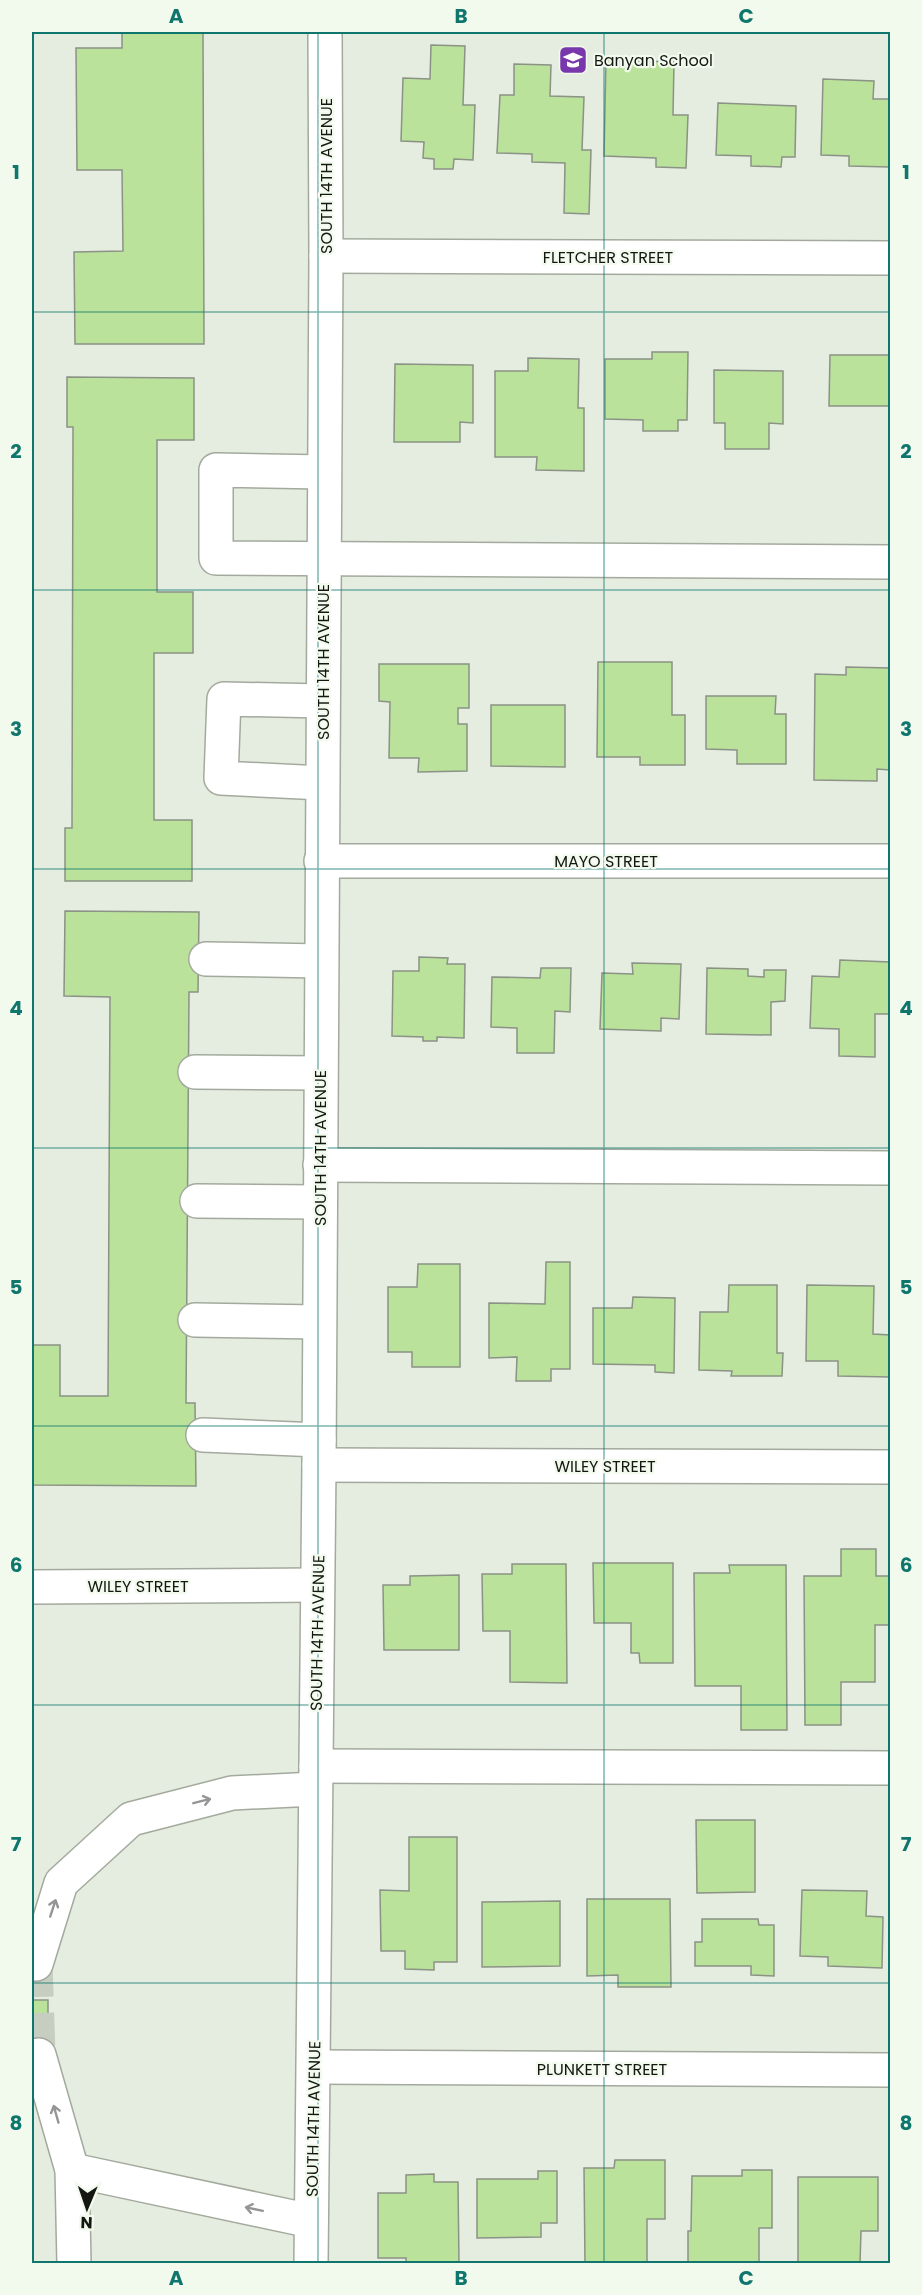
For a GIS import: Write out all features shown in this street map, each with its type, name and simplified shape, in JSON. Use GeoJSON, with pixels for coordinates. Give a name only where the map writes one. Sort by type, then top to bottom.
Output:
{"type":"FeatureCollection","features":[{"type":"Feature","properties":{"kind":"street","name":"SOUTH 14TH AVENUE"},"geometry":{"type":"LineString","coordinates":[[311,2264],[319,1452],[326,256],[325,32]]}},
{"type":"Feature","properties":{"kind":"street","name":"FLETCHER STREET"},"geometry":{"type":"LineString","coordinates":[[326,256],[891,258]]}},
{"type":"Feature","properties":{"kind":"street"},"geometry":{"type":"LineString","coordinates":[[324,472],[216,470],[216,558],[891,562]]}},
{"type":"Feature","properties":{"kind":"street"},"geometry":{"type":"LineString","coordinates":[[322,783],[221,778],[224,699],[323,701]]}},
{"type":"Feature","properties":{"kind":"street","name":"MAYO STREET"},"geometry":{"type":"LineString","coordinates":[[321,861],[891,861]]}},
{"type":"Feature","properties":{"kind":"street"},"geometry":{"type":"LineString","coordinates":[[206,959],[321,961]]}},
{"type":"Feature","properties":{"kind":"street"},"geometry":{"type":"LineString","coordinates":[[195,1072],[320,1073]]}},
{"type":"Feature","properties":{"kind":"street"},"geometry":{"type":"LineString","coordinates":[[320,1165],[891,1168]]}},
{"type":"Feature","properties":{"kind":"street"},"geometry":{"type":"LineString","coordinates":[[197,1201],[320,1202]]}},
{"type":"Feature","properties":{"kind":"street"},"geometry":{"type":"LineString","coordinates":[[195,1320],[319,1322]]}},
{"type":"Feature","properties":{"kind":"street","name":"WILEY STREET"},"geometry":{"type":"LineString","coordinates":[[203,1435],[319,1452],[891,1467]]}},
{"type":"Feature","properties":{"kind":"street","name":"WILEY STREET"},"geometry":{"type":"LineString","coordinates":[[32,1587],[317,1586]]}},
{"type":"Feature","properties":{"kind":"street"},"geometry":{"type":"LineString","coordinates":[[36,1964],[61,1882],[131,1819],[232,1793],[315,1778],[891,1768]]}},
{"type":"Feature","properties":{"kind":"street"},"geometry":{"type":"LineString","coordinates":[[32,2056],[39,2055],[72,2170],[74,2264]]}},
{"type":"Feature","properties":{"kind":"street","name":"PLUNKETT STREET"},"geometry":{"type":"LineString","coordinates":[[314,2067],[891,2070]]}},
{"type":"Feature","properties":{"kind":"street"},"geometry":{"type":"LineString","coordinates":[[72,2170],[311,2221]]}},
{"type":"Feature","properties":{"kind":"building"},"geometry":{"type":"Polygon","coordinates":[[[122,32],[203,32],[204,344],[75,344],[74,252],[123,251],[122,170],[77,170],[76,48],[122,48],[122,32]]]}},
{"type":"Feature","properties":{"kind":"building"},"geometry":{"type":"Polygon","coordinates":[[[431,45],[465,46],[463,105],[475,105],[473,160],[454,159],[453,169],[434,169],[434,159],[423,158],[424,142],[401,141],[403,78],[430,79],[431,45]]]}},
{"type":"Feature","properties":{"kind":"building"},"geometry":{"type":"Polygon","coordinates":[[[606,60],[674,62],[673,115],[688,115],[686,168],[656,167],[656,158],[604,156],[606,60]]]}},
{"type":"Feature","properties":{"kind":"building"},"geometry":{"type":"Polygon","coordinates":[[[514,64],[551,65],[550,96],[584,97],[582,150],[591,150],[589,214],[564,213],[565,163],[532,162],[532,154],[497,153],[500,95],[514,95],[514,64]]]}},
{"type":"Feature","properties":{"kind":"building"},"geometry":{"type":"Polygon","coordinates":[[[823,79],[874,81],[873,99],[890,99],[890,167],[849,166],[849,156],[821,155],[823,79]]]}},
{"type":"Feature","properties":{"kind":"building"},"geometry":{"type":"Polygon","coordinates":[[[718,103],[796,106],[795,157],[782,157],[781,167],[751,166],[751,156],[716,155],[718,103]]]}},
{"type":"Feature","properties":{"kind":"building"},"geometry":{"type":"Polygon","coordinates":[[[652,352],[688,352],[687,420],[678,420],[678,431],[643,431],[643,420],[605,419],[605,359],[652,359],[652,352]]]}},
{"type":"Feature","properties":{"kind":"building"},"geometry":{"type":"Polygon","coordinates":[[[830,355],[890,355],[890,406],[829,406],[830,355]]]}},
{"type":"Feature","properties":{"kind":"building"},"geometry":{"type":"Polygon","coordinates":[[[528,358],[579,359],[578,408],[584,408],[584,471],[536,470],[537,457],[495,457],[495,371],[528,371],[528,358]]]}},
{"type":"Feature","properties":{"kind":"building"},"geometry":{"type":"Polygon","coordinates":[[[395,364],[473,365],[473,423],[460,422],[460,442],[394,442],[395,364]]]}},
{"type":"Feature","properties":{"kind":"building"},"geometry":{"type":"Polygon","coordinates":[[[714,370],[783,371],[783,424],[769,423],[769,449],[725,449],[725,423],[714,423],[714,370]]]}},
{"type":"Feature","properties":{"kind":"building"},"geometry":{"type":"Polygon","coordinates":[[[67,377],[194,378],[194,440],[157,440],[157,592],[193,592],[193,653],[154,653],[154,820],[192,820],[192,881],[65,881],[65,828],[72,828],[73,427],[67,427],[67,377]]]}},
{"type":"Feature","properties":{"kind":"building"},"geometry":{"type":"Polygon","coordinates":[[[598,662],[672,662],[672,715],[685,715],[685,765],[640,765],[640,757],[597,757],[598,662]]]}},
{"type":"Feature","properties":{"kind":"building"},"geometry":{"type":"Polygon","coordinates":[[[379,664],[469,664],[469,708],[458,708],[458,724],[467,724],[467,771],[418,772],[419,758],[389,758],[390,702],[379,701],[379,664]]]}},
{"type":"Feature","properties":{"kind":"building"},"geometry":{"type":"Polygon","coordinates":[[[846,667],[890,668],[890,770],[877,769],[877,781],[814,780],[815,674],[846,675],[846,667]]]}},
{"type":"Feature","properties":{"kind":"building"},"geometry":{"type":"Polygon","coordinates":[[[706,696],[776,696],[775,714],[786,714],[786,764],[737,764],[737,750],[706,749],[706,696]]]}},
{"type":"Feature","properties":{"kind":"building"},"geometry":{"type":"Polygon","coordinates":[[[491,705],[565,705],[565,767],[491,766],[491,705]]]}},
{"type":"Feature","properties":{"kind":"building"},"geometry":{"type":"Polygon","coordinates":[[[65,911],[199,912],[198,992],[189,992],[186,1403],[195,1403],[196,1486],[32,1485],[32,1345],[60,1345],[60,1396],[108,1396],[110,997],[64,996],[65,911]]]}},
{"type":"Feature","properties":{"kind":"building"},"geometry":{"type":"Polygon","coordinates":[[[419,957],[448,958],[447,964],[465,964],[464,1038],[437,1037],[437,1041],[423,1041],[423,1037],[392,1036],[393,971],[419,971],[419,957]]]}},
{"type":"Feature","properties":{"kind":"building"},"geometry":{"type":"Polygon","coordinates":[[[840,960],[890,962],[890,1014],[875,1014],[875,1057],[839,1056],[839,1029],[810,1028],[812,976],[839,977],[840,960]]]}},
{"type":"Feature","properties":{"kind":"building"},"geometry":{"type":"Polygon","coordinates":[[[632,963],[681,964],[679,1019],[661,1018],[661,1031],[600,1029],[602,973],[633,974],[632,963]]]}},
{"type":"Feature","properties":{"kind":"building"},"geometry":{"type":"Polygon","coordinates":[[[541,968],[571,968],[570,1012],[555,1011],[554,1053],[517,1053],[517,1028],[491,1027],[492,977],[540,978],[541,968]]]}},
{"type":"Feature","properties":{"kind":"building"},"geometry":{"type":"Polygon","coordinates":[[[707,968],[748,969],[748,976],[764,977],[764,970],[786,970],[785,1001],[771,1002],[771,1035],[706,1034],[707,968]]]}},
{"type":"Feature","properties":{"kind":"building"},"geometry":{"type":"Polygon","coordinates":[[[546,1262],[570,1262],[570,1369],[551,1369],[551,1381],[516,1381],[517,1357],[489,1358],[489,1303],[545,1304],[546,1262]]]}},
{"type":"Feature","properties":{"kind":"building"},"geometry":{"type":"Polygon","coordinates":[[[418,1264],[460,1264],[460,1367],[412,1367],[412,1352],[388,1352],[388,1287],[417,1287],[418,1264]]]}},
{"type":"Feature","properties":{"kind":"building"},"geometry":{"type":"Polygon","coordinates":[[[729,1285],[777,1285],[777,1353],[783,1353],[782,1376],[731,1376],[732,1371],[699,1370],[700,1312],[728,1312],[729,1285]]]}},
{"type":"Feature","properties":{"kind":"building"},"geometry":{"type":"Polygon","coordinates":[[[807,1285],[874,1286],[873,1334],[890,1335],[890,1377],[838,1376],[838,1361],[806,1361],[807,1285]]]}},
{"type":"Feature","properties":{"kind":"building"},"geometry":{"type":"Polygon","coordinates":[[[633,1297],[675,1298],[674,1373],[655,1372],[655,1365],[593,1364],[593,1308],[632,1308],[633,1297]]]}},
{"type":"Feature","properties":{"kind":"building"},"geometry":{"type":"Polygon","coordinates":[[[841,1549],[876,1549],[876,1576],[890,1576],[890,1625],[875,1625],[875,1682],[841,1682],[841,1725],[805,1725],[804,1576],[841,1576],[841,1549]]]}},
{"type":"Feature","properties":{"kind":"building"},"geometry":{"type":"Polygon","coordinates":[[[593,1563],[673,1563],[673,1663],[640,1663],[639,1653],[631,1653],[631,1623],[594,1623],[593,1563]]]}},
{"type":"Feature","properties":{"kind":"building"},"geometry":{"type":"Polygon","coordinates":[[[512,1564],[566,1564],[567,1683],[510,1682],[510,1631],[483,1631],[482,1574],[512,1574],[512,1564]]]}},
{"type":"Feature","properties":{"kind":"building"},"geometry":{"type":"Polygon","coordinates":[[[729,1565],[786,1565],[787,1730],[741,1730],[741,1686],[695,1686],[694,1573],[730,1573],[729,1565]]]}},
{"type":"Feature","properties":{"kind":"building"},"geometry":{"type":"Polygon","coordinates":[[[459,1575],[459,1650],[384,1650],[383,1585],[410,1585],[410,1576],[459,1575]]]}},
{"type":"Feature","properties":{"kind":"building"},"geometry":{"type":"Polygon","coordinates":[[[696,1820],[755,1820],[755,1892],[697,1893],[696,1820]]]}},
{"type":"Feature","properties":{"kind":"building"},"geometry":{"type":"Polygon","coordinates":[[[409,1837],[457,1837],[457,1962],[434,1962],[434,1970],[405,1969],[405,1951],[381,1951],[380,1890],[409,1891],[409,1837]]]}},
{"type":"Feature","properties":{"kind":"building"},"geometry":{"type":"Polygon","coordinates":[[[802,1890],[867,1891],[866,1916],[883,1917],[882,1968],[828,1966],[828,1957],[800,1956],[802,1890]]]}},
{"type":"Feature","properties":{"kind":"building"},"geometry":{"type":"Polygon","coordinates":[[[587,1899],[670,1899],[671,1987],[618,1987],[618,1975],[587,1976],[587,1899]]]}},
{"type":"Feature","properties":{"kind":"building"},"geometry":{"type":"Polygon","coordinates":[[[560,1901],[560,1966],[482,1967],[482,1902],[560,1901]]]}},
{"type":"Feature","properties":{"kind":"building"},"geometry":{"type":"Polygon","coordinates":[[[702,1919],[758,1919],[759,1925],[774,1925],[774,1976],[751,1975],[751,1966],[695,1966],[695,1942],[702,1942],[702,1919]]]}},
{"type":"Feature","properties":{"kind":"building"},"geometry":{"type":"Polygon","coordinates":[[[32,2000],[48,2000],[48,2032],[32,2032],[32,2000]]]}},
{"type":"Feature","properties":{"kind":"building"},"geometry":{"type":"Polygon","coordinates":[[[615,2160],[665,2160],[665,2219],[647,2219],[647,2264],[585,2264],[584,2168],[614,2168],[615,2160]]]}},
{"type":"Feature","properties":{"kind":"building"},"geometry":{"type":"Polygon","coordinates":[[[742,2170],[772,2170],[772,2228],[759,2228],[759,2264],[688,2264],[692,2176],[742,2176],[742,2170]]]}},
{"type":"Feature","properties":{"kind":"building"},"geometry":{"type":"Polygon","coordinates":[[[538,2171],[557,2171],[557,2223],[541,2223],[541,2237],[477,2238],[477,2179],[538,2179],[538,2171]]]}},
{"type":"Feature","properties":{"kind":"building"},"geometry":{"type":"Polygon","coordinates":[[[434,2174],[434,2182],[458,2182],[459,2264],[406,2264],[406,2258],[378,2258],[378,2193],[406,2193],[406,2175],[434,2174]]]}},
{"type":"Feature","properties":{"kind":"building"},"geometry":{"type":"Polygon","coordinates":[[[798,2177],[878,2177],[878,2231],[861,2231],[860,2264],[798,2264],[798,2177]]]}},
{"type":"Feature","properties":{"kind":"tunnel"},"geometry":{"type":"LineString","coordinates":[[36,1964],[39,2055]]}},
{"type":"Feature","properties":{"kind":"place","name":"Banyan School"},"geometry":{"type":"Point","coordinates":[573,60]}}]}
